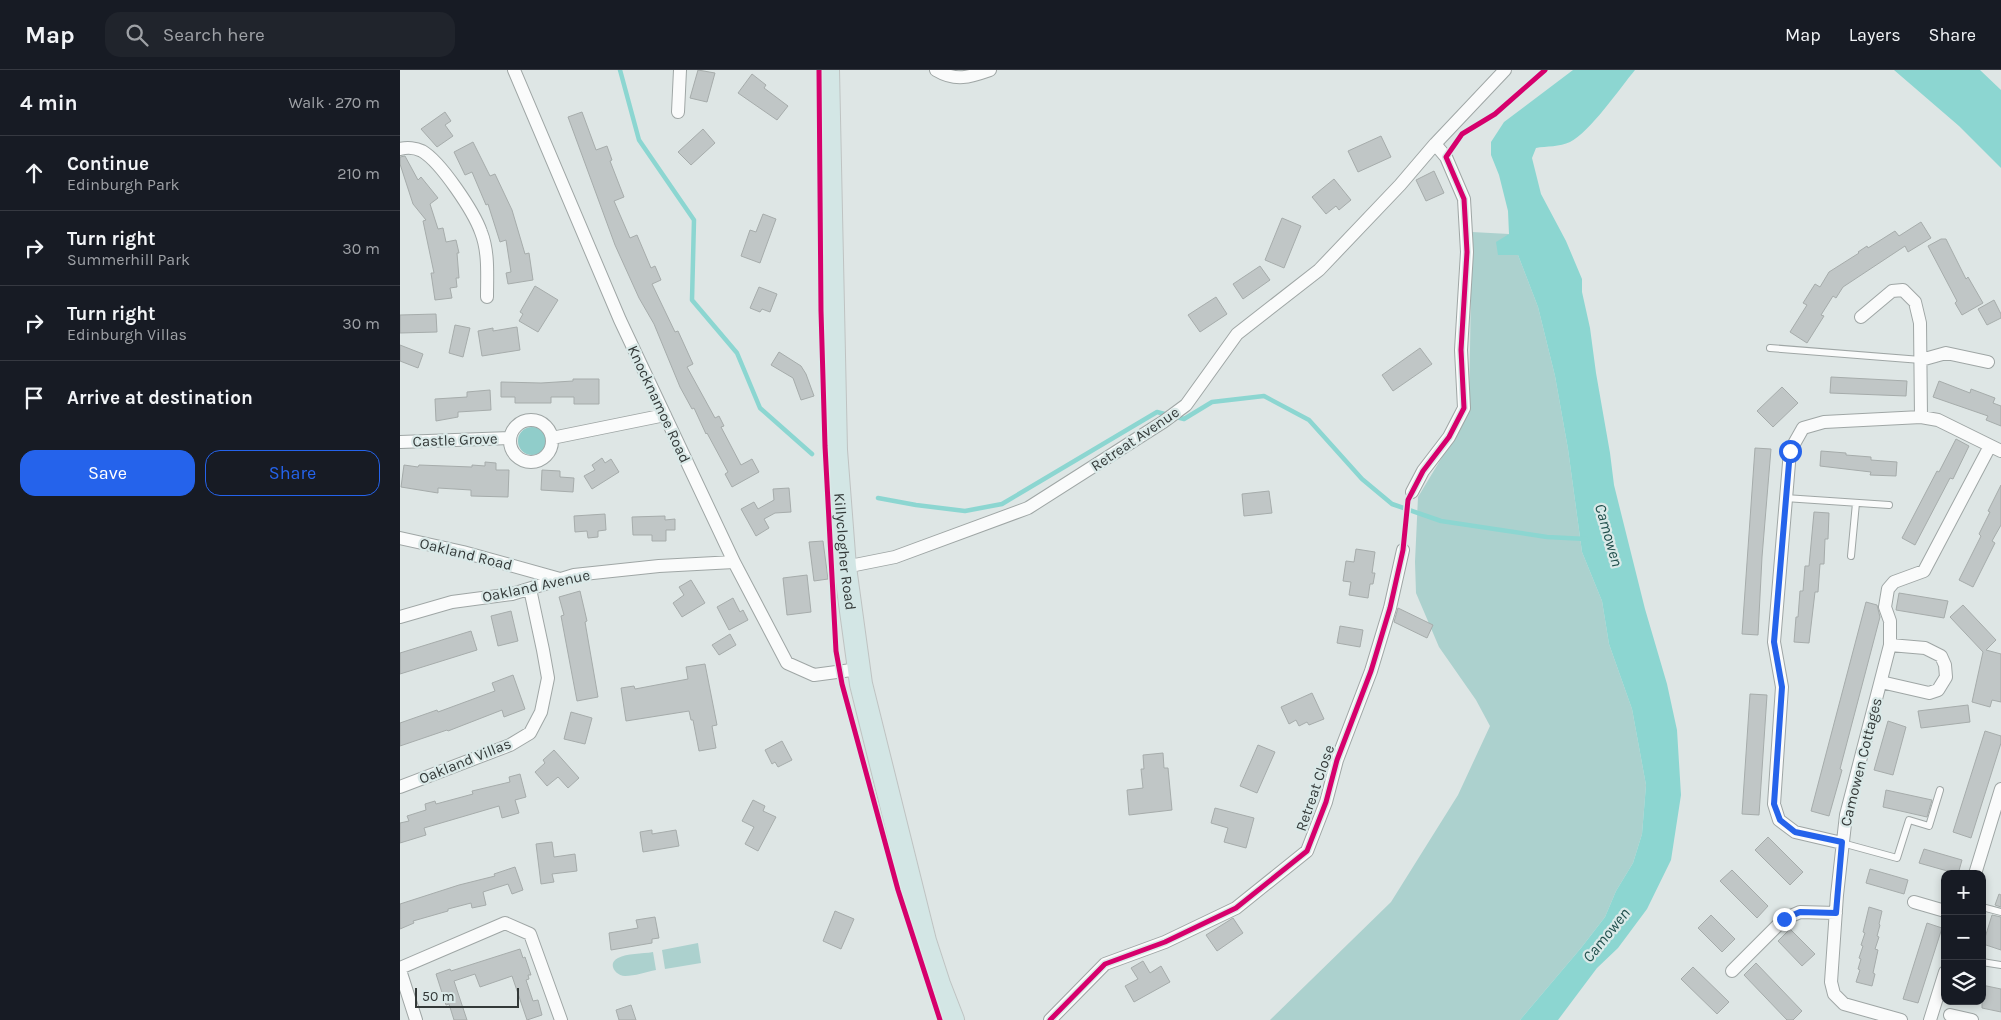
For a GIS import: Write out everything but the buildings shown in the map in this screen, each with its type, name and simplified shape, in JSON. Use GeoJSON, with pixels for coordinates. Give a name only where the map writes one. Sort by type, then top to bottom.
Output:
{"type":"FeatureCollection","features":[{"type":"Feature","properties":{"kind":"highway","name":"Killyclogher Road"},"geometry":{"type":"LineString","coordinates":[[828,70],[836,450],[845,567],[861,684],[925,941],[953,1020]]}},
{"type":"Feature","properties":{"kind":"street","name":"Knocknamoe Road"},"geometry":{"type":"LineString","coordinates":[[514,70],[620,320],[734,562],[787,663],[814,675],[859,669]]}},
{"type":"Feature","properties":{"kind":"street"},"geometry":{"type":"LineString","coordinates":[[678,112],[680,70]]}},
{"type":"Feature","properties":{"kind":"street"},"geometry":{"type":"LineString","coordinates":[[936,70],[944,75],[968,78],[990,70]]}},
{"type":"Feature","properties":{"kind":"street","name":"Retreat Avenue"},"geometry":{"type":"LineString","coordinates":[[845,567],[895,557],[1028,508],[1163,422],[1186,404],[1237,334],[1319,270],[1505,70]]}},
{"type":"Feature","properties":{"kind":"street"},"geometry":{"type":"LineString","coordinates":[[1412,492],[1423,471],[1449,437],[1464,408],[1461,350],[1467,252],[1464,199],[1446,157],[1435,144]]}},
{"type":"Feature","properties":{"kind":"street"},"geometry":{"type":"LineString","coordinates":[[400,149],[420,150],[434,159],[471,213],[482,232],[487,253],[487,298]]}},
{"type":"Feature","properties":{"kind":"street"},"geometry":{"type":"LineString","coordinates":[[1861,317],[1892,291],[1903,290],[1915,302],[1920,323],[1921,417]]}},
{"type":"Feature","properties":{"kind":"street"},"geometry":{"type":"LineString","coordinates":[[1921,360],[1946,353],[1988,362]]}},
{"type":"Feature","properties":{"kind":"street"},"geometry":{"type":"LineString","coordinates":[[552,438],[665,415]]}},
{"type":"Feature","properties":{"kind":"street"},"geometry":{"type":"LineString","coordinates":[[1842,842],[1795,832],[1780,820],[1774,804],[1782,687],[1774,642],[1790,451],[1803,428],[1824,422],[1921,417],[1938,420],[1995,448]]}},
{"type":"Feature","properties":{"kind":"street"},"geometry":{"type":"LineString","coordinates":[[535,421],[543,424],[549,430],[552,438],[552,448],[546,457],[537,462],[526,462],[517,458],[511,449],[510,438],[513,430],[519,424],[535,421]]}},
{"type":"Feature","properties":{"kind":"street","name":"Castle Grove"},"geometry":{"type":"LineString","coordinates":[[400,442],[510,438]]}},
{"type":"Feature","properties":{"kind":"street","name":"Camowen Cottages"},"geometry":{"type":"LineString","coordinates":[[1901,1020],[1873,1016],[1844,1004],[1834,994],[1831,982],[1846,814],[1890,645],[1890,621],[1885,607],[1888,589],[1894,582],[1924,571],[1995,448]]}},
{"type":"Feature","properties":{"kind":"street","name":"Oakland Road"},"geometry":{"type":"LineString","coordinates":[[400,538],[462,552],[560,580]]}},
{"type":"Feature","properties":{"kind":"street","name":"Retreat Close"},"geometry":{"type":"LineString","coordinates":[[1050,1020],[1105,964],[1165,942],[1236,908],[1306,852],[1326,802],[1337,760],[1371,671],[1390,608],[1403,550]]}},
{"type":"Feature","properties":{"kind":"street","name":"Oakland Avenue"},"geometry":{"type":"LineString","coordinates":[[400,617],[452,602],[512,594],[574,576],[659,566],[734,562]]}},
{"type":"Feature","properties":{"kind":"street","name":"Oakland Villas"},"geometry":{"type":"LineString","coordinates":[[400,787],[510,745],[530,732],[541,712],[548,678],[544,650],[530,589]]}},
{"type":"Feature","properties":{"kind":"street","name":"Camowen Cottages"},"geometry":{"type":"LineString","coordinates":[[1881,682],[1928,693],[1938,690],[1946,677],[1946,665],[1941,656],[1925,648],[1890,645]]}},
{"type":"Feature","properties":{"kind":"street"},"geometry":{"type":"LineString","coordinates":[[1976,870],[2001,789]]}},
{"type":"Feature","properties":{"kind":"street"},"geometry":{"type":"LineString","coordinates":[[1914,902],[1941,910]]}},
{"type":"Feature","properties":{"kind":"street"},"geometry":{"type":"LineString","coordinates":[[1732,971],[1784,919],[1800,912],[1836,913]]}},
{"type":"Feature","properties":{"kind":"street"},"geometry":{"type":"LineString","coordinates":[[416,1020],[400,969],[505,923],[530,934],[560,1020]]}},
{"type":"Feature","properties":{"kind":"street"},"geometry":{"type":"LineString","coordinates":[[1930,1020],[1941,985]]}},
{"type":"Feature","properties":{"kind":"street"},"geometry":{"type":"LineString","coordinates":[[1950,1015],[1972,1020]]}},
{"type":"Feature","properties":{"kind":"lane"},"geometry":{"type":"LineString","coordinates":[[1770,348],[1921,360]]}},
{"type":"Feature","properties":{"kind":"lane"},"geometry":{"type":"LineString","coordinates":[[1785,498],[1889,505]]}},
{"type":"Feature","properties":{"kind":"lane"},"geometry":{"type":"LineString","coordinates":[[1851,556],[1856,503]]}},
{"type":"Feature","properties":{"kind":"lane"},"geometry":{"type":"LineString","coordinates":[[1842,842],[1897,858],[1909,820],[1929,826],[1940,790]]}},
{"type":"Feature","properties":{"kind":"lane"},"geometry":{"type":"LineString","coordinates":[[1986,908],[2001,912]]}},
{"type":"Feature","properties":{"kind":"lane"},"geometry":{"type":"LineString","coordinates":[[1986,963],[2001,965]]}},
{"type":"Feature","properties":{"kind":"shaded area"},"geometry":{"type":"Polygon","coordinates":[[[1472,232],[1509,234],[1498,255],[1518,255],[1538,307],[1555,376],[1568,449],[1582,552],[1602,601],[1609,644],[1632,709],[1646,785],[1642,834],[1633,863],[1616,891],[1605,917],[1520,1020],[1270,1020],[1391,902],[1458,795],[1490,726],[1476,700],[1439,647],[1416,593],[1415,562],[1418,497],[1456,434],[1469,407],[1472,232]]]}},
{"type":"Feature","properties":{"kind":"shaded area"},"geometry":{"type":"Polygon","coordinates":[[[532,427],[542,431],[546,441],[542,451],[532,455],[522,451],[518,441],[522,431],[532,427]]]}},
{"type":"Feature","properties":{"kind":"shaded area"},"geometry":{"type":"Polygon","coordinates":[[[698,943],[701,963],[665,969],[662,950],[698,943]]]}},
{"type":"Feature","properties":{"kind":"shaded area"},"geometry":{"type":"Polygon","coordinates":[[[653,952],[656,970],[625,976],[615,972],[613,963],[622,956],[653,952]]]}},
{"type":"Feature","properties":{"kind":"water","name":"Camowen"},"geometry":{"type":"Polygon","coordinates":[[[1573,70],[1635,70],[1595,120],[1578,137],[1562,145],[1536,148],[1532,158],[1541,194],[1566,241],[1582,279],[1582,292],[1590,328],[1614,485],[1645,609],[1667,684],[1677,730],[1681,795],[1671,860],[1647,909],[1618,948],[1597,968],[1558,1020],[1520,1020],[1605,917],[1616,891],[1633,863],[1642,834],[1646,785],[1632,709],[1609,644],[1602,601],[1582,552],[1568,449],[1555,376],[1538,307],[1518,255],[1498,255],[1496,242],[1509,234],[1508,211],[1499,175],[1491,155],[1491,142],[1504,122],[1573,70]]]}},
{"type":"Feature","properties":{"kind":"water"},"geometry":{"type":"Polygon","coordinates":[[[1894,70],[1980,70],[2001,90],[2001,168],[1959,126],[1894,70]]]}},
{"type":"Feature","properties":{"kind":"waterway"},"geometry":{"type":"LineString","coordinates":[[620,70],[639,140],[694,220],[692,300],[737,353],[760,408],[812,454]]}},
{"type":"Feature","properties":{"kind":"waterway"},"geometry":{"type":"LineString","coordinates":[[878,498],[965,511],[1002,504],[1157,412],[1184,419],[1212,402],[1264,396],[1309,420],[1362,479],[1392,504],[1441,521],[1547,537],[1586,539]]}},
{"type":"Feature","properties":{"kind":"cycle path"},"geometry":{"type":"LineString","coordinates":[[819,70],[821,311],[825,446],[836,651],[842,684],[898,890],[940,1020]]}},
{"type":"Feature","properties":{"kind":"cycle path"},"geometry":{"type":"LineString","coordinates":[[1050,1020],[1105,964],[1165,942],[1236,908],[1307,851],[1326,802],[1337,760],[1371,671],[1390,608],[1403,550],[1408,500],[1423,471],[1449,437],[1464,408],[1461,350],[1467,252],[1464,199],[1446,157],[1462,134],[1495,114],[1545,70]]}},
{"type":"Feature","properties":{"kind":"route"},"geometry":{"type":"LineString","coordinates":[[1784,919],[1800,912],[1836,913],[1842,842],[1795,832],[1780,820],[1774,804],[1782,687],[1774,642],[1790,451]]}}]}
